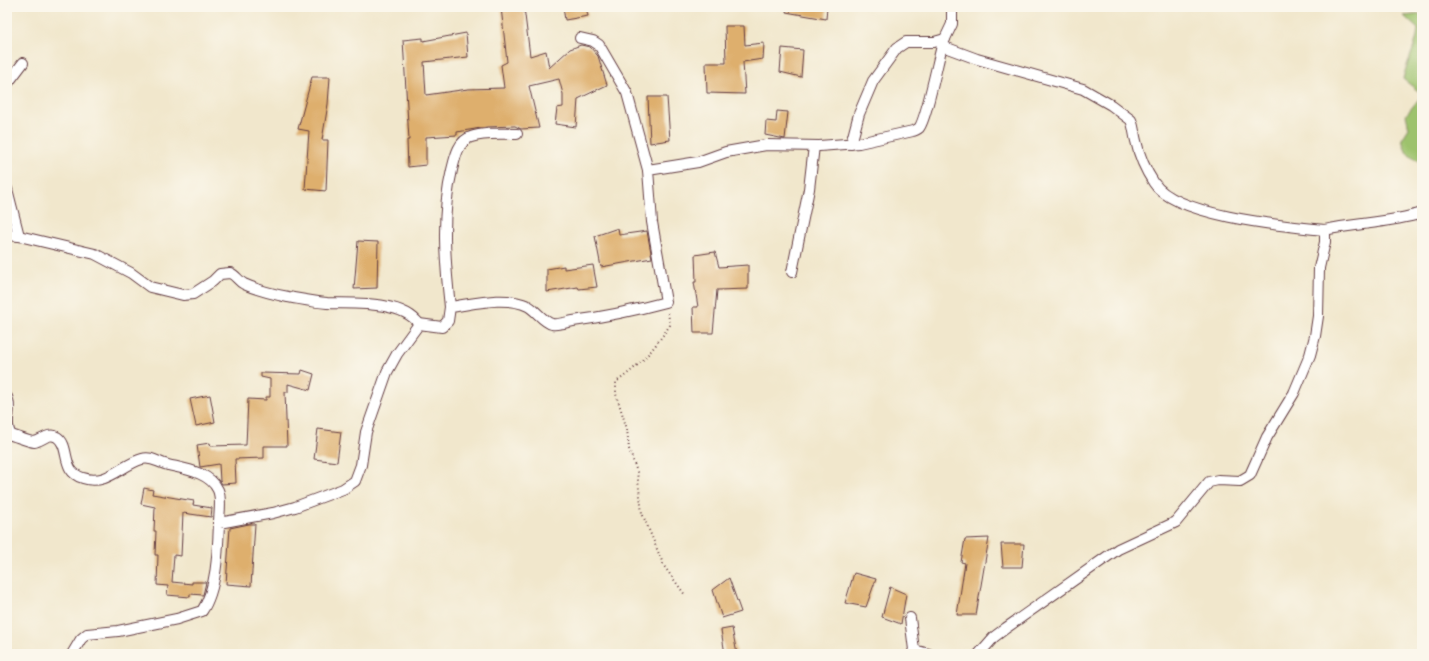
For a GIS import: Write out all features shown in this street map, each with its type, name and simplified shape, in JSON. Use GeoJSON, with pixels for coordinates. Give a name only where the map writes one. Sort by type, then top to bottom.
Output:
{"type":"FeatureCollection","features":[{"type":"Feature","properties":{"kind":"street"},"geometry":{"type":"LineString","coordinates":[[648,170],[698,162],[726,152],[766,145],[814,146],[851,144],[892,137],[918,129],[927,106],[943,42],[952,24],[952,7]]}},
{"type":"Feature","properties":{"kind":"street"},"geometry":{"type":"LineString","coordinates":[[450,308],[489,302],[517,302],[530,307],[548,323],[556,324],[595,318],[666,302],[652,222],[648,170],[627,93],[599,45],[593,40],[580,38]]}},
{"type":"Feature","properties":{"kind":"street"},"geometry":{"type":"LineString","coordinates":[[851,144],[860,114],[873,81],[897,48],[906,42],[943,42],[984,61],[1083,89],[1111,105],[1131,120],[1138,150],[1154,184],[1165,195],[1179,203],[1247,221],[1324,230],[1361,223],[1398,220],[1422,213]]}},
{"type":"Feature","properties":{"kind":"street"},"geometry":{"type":"LineString","coordinates":[[7,84],[23,63]]}},
{"type":"Feature","properties":{"kind":"street"},"geometry":{"type":"LineString","coordinates":[[7,235],[19,236],[95,254],[131,273],[150,287],[183,295],[193,294],[220,274],[230,273],[242,283],[249,286],[287,297],[327,303],[386,307],[400,310],[415,318],[419,324],[438,328],[445,325],[448,321],[450,308],[444,230],[446,197],[455,158],[460,146],[471,137],[497,134],[517,134]]}},
{"type":"Feature","properties":{"kind":"street"},"geometry":{"type":"LineString","coordinates":[[792,272],[809,189],[814,146]]}},
{"type":"Feature","properties":{"kind":"street"},"geometry":{"type":"LineString","coordinates":[[7,189],[19,236]]}},
{"type":"Feature","properties":{"kind":"street"},"geometry":{"type":"LineString","coordinates":[[979,654],[994,637],[1118,549],[1176,522],[1209,482],[1218,480],[1240,480],[1253,472],[1267,437],[1294,393],[1310,355],[1318,316],[1318,284],[1325,242],[1324,230]]}},
{"type":"Feature","properties":{"kind":"street"},"geometry":{"type":"LineString","coordinates":[[219,523],[273,513],[295,507],[343,489],[355,481],[361,465],[366,432],[387,372],[397,354],[419,324]]}},
{"type":"Feature","properties":{"kind":"street"},"geometry":{"type":"LineString","coordinates":[[7,397],[9,406],[7,427],[11,435],[33,442],[50,435],[57,437],[62,442],[69,467],[83,478],[93,480],[107,478],[133,463],[148,458],[198,473],[208,479],[218,492],[219,523],[216,568],[208,601],[202,611],[177,620],[118,631],[85,635],[72,654]]}},
{"type":"Feature","properties":{"kind":"street"},"geometry":{"type":"LineString","coordinates":[[910,618],[913,652],[929,654]]}},
{"type":"Feature","properties":{"kind":"path"},"geometry":{"type":"LineString","coordinates":[[666,302],[670,325],[657,345],[636,368],[616,382],[616,394],[627,429],[629,449],[637,472],[642,513],[664,566],[685,596]]}},
{"type":"Feature","properties":{"kind":"green space"},"geometry":{"type":"Polygon","coordinates":[[[1422,14],[1422,94],[1403,79],[1418,29],[1404,16],[1422,14]]]}},
{"type":"Feature","properties":{"kind":"green space"},"geometry":{"type":"Polygon","coordinates":[[[1422,95],[1422,162],[1420,162],[1406,152],[1402,139],[1409,128],[1406,115],[1422,95]]]}},
{"type":"Feature","properties":{"kind":"building"},"geometry":{"type":"Polygon","coordinates":[[[501,7],[524,7],[530,56],[546,51],[549,68],[570,49],[581,45],[590,47],[598,56],[607,85],[578,99],[576,127],[555,124],[557,108],[563,107],[563,94],[559,79],[529,86],[539,128],[521,129],[515,126],[487,127],[457,132],[457,135],[426,137],[426,165],[408,167],[407,140],[409,140],[403,40],[423,38],[423,41],[466,33],[468,57],[424,62],[426,95],[468,89],[504,88],[501,65],[507,62],[501,7]]]}},
{"type":"Feature","properties":{"kind":"building"},"geometry":{"type":"Polygon","coordinates":[[[563,7],[586,7],[588,16],[565,20],[563,7]]]}},
{"type":"Feature","properties":{"kind":"building"},"geometry":{"type":"Polygon","coordinates":[[[787,7],[827,7],[826,19],[786,12],[787,7]]]}},
{"type":"Feature","properties":{"kind":"building"},"geometry":{"type":"Polygon","coordinates":[[[725,26],[744,26],[745,45],[764,43],[763,59],[743,62],[745,94],[707,93],[706,63],[726,63],[725,26]]]}},
{"type":"Feature","properties":{"kind":"building"},"geometry":{"type":"Polygon","coordinates":[[[782,48],[803,50],[801,77],[780,72],[782,48]]]}},
{"type":"Feature","properties":{"kind":"building"},"geometry":{"type":"Polygon","coordinates":[[[312,77],[330,77],[328,104],[322,140],[328,140],[326,191],[305,189],[309,131],[298,129],[312,77]]]}},
{"type":"Feature","properties":{"kind":"building"},"geometry":{"type":"Polygon","coordinates":[[[648,97],[667,97],[670,140],[650,143],[648,97]]]}},
{"type":"Feature","properties":{"kind":"building"},"geometry":{"type":"Polygon","coordinates":[[[777,111],[788,112],[785,139],[765,135],[766,121],[776,122],[777,111]]]}},
{"type":"Feature","properties":{"kind":"building"},"geometry":{"type":"Polygon","coordinates":[[[618,228],[619,235],[647,231],[652,258],[601,267],[595,236],[618,228]]]}},
{"type":"Feature","properties":{"kind":"building"},"geometry":{"type":"Polygon","coordinates":[[[358,241],[378,242],[377,288],[354,289],[358,241]]]}},
{"type":"Feature","properties":{"kind":"building"},"geometry":{"type":"Polygon","coordinates":[[[715,252],[719,267],[748,265],[748,289],[717,290],[713,333],[694,333],[693,307],[698,307],[694,282],[696,282],[695,255],[715,252]]]}},
{"type":"Feature","properties":{"kind":"building"},"geometry":{"type":"Polygon","coordinates":[[[593,265],[597,287],[579,289],[578,287],[547,292],[547,269],[564,266],[564,269],[593,265]]]}},
{"type":"Feature","properties":{"kind":"building"},"geometry":{"type":"Polygon","coordinates":[[[302,370],[314,374],[310,390],[288,384],[288,392],[285,392],[287,446],[264,446],[264,458],[235,459],[236,483],[222,484],[220,481],[219,464],[200,467],[197,445],[210,443],[211,446],[246,445],[248,399],[266,400],[266,397],[270,397],[270,379],[261,377],[261,373],[301,374],[302,370]]]}},
{"type":"Feature","properties":{"kind":"building"},"geometry":{"type":"Polygon","coordinates":[[[210,395],[215,422],[196,426],[190,399],[210,395]]]}},
{"type":"Feature","properties":{"kind":"building"},"geometry":{"type":"Polygon","coordinates":[[[318,429],[341,432],[337,462],[314,459],[318,429]]]}},
{"type":"Feature","properties":{"kind":"building"},"geometry":{"type":"Polygon","coordinates":[[[144,488],[153,490],[152,494],[194,501],[193,505],[212,508],[211,517],[183,513],[181,556],[174,555],[172,582],[192,584],[192,582],[206,582],[203,595],[190,594],[190,597],[167,595],[168,586],[157,585],[158,555],[155,555],[155,507],[141,504],[144,488]]]}},
{"type":"Feature","properties":{"kind":"building"},"geometry":{"type":"Polygon","coordinates":[[[255,524],[251,586],[226,584],[230,528],[255,524]]]}},
{"type":"Feature","properties":{"kind":"building"},"geometry":{"type":"Polygon","coordinates":[[[989,538],[976,615],[957,615],[965,563],[961,562],[965,539],[989,538]]]}},
{"type":"Feature","properties":{"kind":"building"},"geometry":{"type":"Polygon","coordinates":[[[1001,544],[1024,544],[1022,567],[1003,567],[1001,544]]]}},
{"type":"Feature","properties":{"kind":"building"},"geometry":{"type":"Polygon","coordinates":[[[854,573],[876,579],[866,607],[845,603],[854,573]]]}},
{"type":"Feature","properties":{"kind":"building"},"geometry":{"type":"Polygon","coordinates":[[[729,578],[741,612],[722,618],[713,590],[729,578]]]}},
{"type":"Feature","properties":{"kind":"building"},"geometry":{"type":"Polygon","coordinates":[[[890,587],[906,594],[901,624],[882,617],[890,587]]]}},
{"type":"Feature","properties":{"kind":"building"},"geometry":{"type":"Polygon","coordinates":[[[732,628],[737,654],[725,654],[721,630],[732,628]]]}}]}
